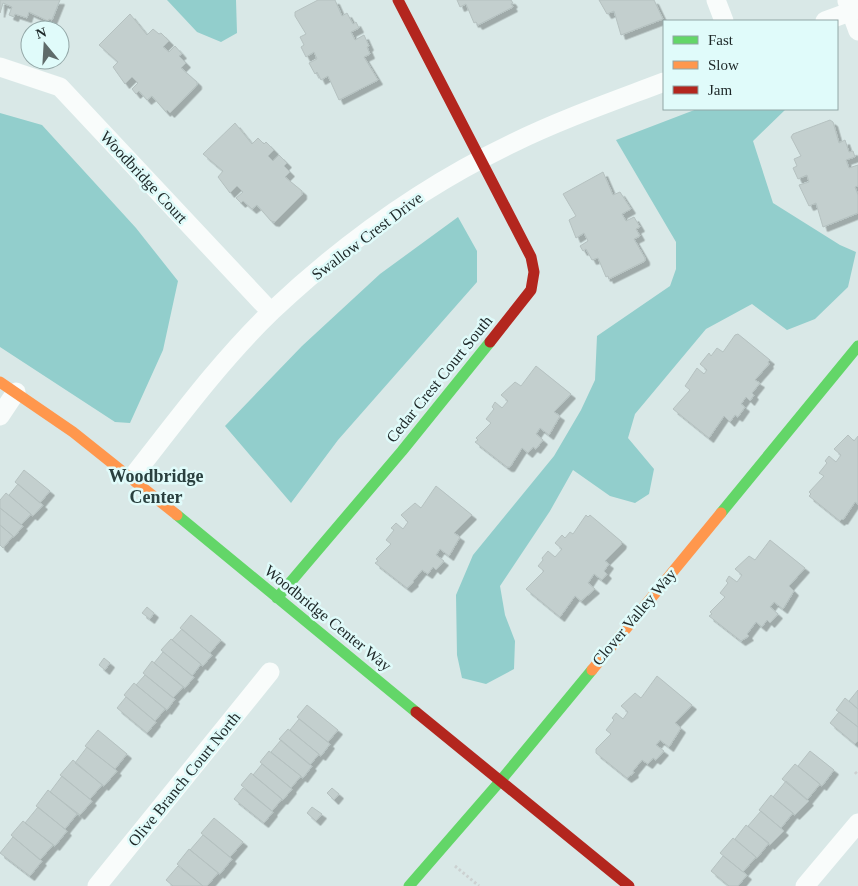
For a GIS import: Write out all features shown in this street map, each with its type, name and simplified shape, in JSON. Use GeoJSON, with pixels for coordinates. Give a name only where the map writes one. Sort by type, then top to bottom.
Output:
{"type":"FeatureCollection","features":[{"type":"Feature","properties":{"kind":"street","name":"Cedar Crest Court South"},"geometry":{"type":"LineString","coordinates":[[277,598],[402,451],[531,290],[535,277],[534,262],[398,0]]}},
{"type":"Feature","properties":{"kind":"street"},"geometry":{"type":"LineString","coordinates":[[716,0],[724,20]]}},
{"type":"Feature","properties":{"kind":"street"},"geometry":{"type":"LineString","coordinates":[[827,20],[852,7],[858,30]]}},
{"type":"Feature","properties":{"kind":"street","name":"Woodbridge Court"},"geometry":{"type":"LineString","coordinates":[[0,67],[60,87],[271,312]]}},
{"type":"Feature","properties":{"kind":"street","name":"Swallow Crest Drive"},"geometry":{"type":"LineString","coordinates":[[133,476],[210,380],[271,312],[356,240],[401,208],[482,159],[543,129],[663,82]]}},
{"type":"Feature","properties":{"kind":"street","name":"Clover Valley Way"},"geometry":{"type":"LineString","coordinates":[[409,886],[502,779],[858,346]]}},
{"type":"Feature","properties":{"kind":"street","name":"Woodbridge Center Way"},"geometry":{"type":"LineString","coordinates":[[0,382],[133,476],[277,598],[502,779],[629,886]]}},
{"type":"Feature","properties":{"kind":"street"},"geometry":{"type":"LineString","coordinates":[[0,416],[16,392]]}},
{"type":"Feature","properties":{"kind":"street","name":"Olive Branch Court North"},"geometry":{"type":"LineString","coordinates":[[97,886],[270,672]]}},
{"type":"Feature","properties":{"kind":"street"},"geometry":{"type":"LineString","coordinates":[[806,886],[858,822]]}},
{"type":"Feature","properties":{"kind":"path"},"geometry":{"type":"LineString","coordinates":[[453,864],[479,886]]}},
{"type":"Feature","properties":{"kind":"shaded area"},"geometry":{"type":"Polygon","coordinates":[[[167,0],[236,0],[237,33],[221,42],[197,32],[167,0]]]}},
{"type":"Feature","properties":{"kind":"shaded area"},"geometry":{"type":"Polygon","coordinates":[[[694,110],[785,110],[753,141],[773,203],[840,245],[856,252],[848,287],[815,319],[787,330],[752,304],[706,329],[635,414],[628,438],[654,469],[649,494],[635,503],[610,496],[573,470],[550,511],[500,586],[505,615],[515,641],[514,669],[486,684],[462,678],[457,655],[456,595],[473,555],[554,456],[581,410],[595,380],[597,336],[670,286],[676,269],[676,242],[616,140],[694,110]]]}},
{"type":"Feature","properties":{"kind":"shaded area"},"geometry":{"type":"Polygon","coordinates":[[[0,113],[42,125],[136,228],[178,281],[163,350],[130,423],[115,422],[0,347],[0,113]]]}},
{"type":"Feature","properties":{"kind":"shaded area"},"geometry":{"type":"Polygon","coordinates":[[[458,217],[477,251],[477,282],[338,440],[291,503],[225,426],[302,346],[380,274],[458,217]]]}},
{"type":"Feature","properties":{"kind":"building"},"geometry":{"type":"Polygon","coordinates":[[[0,0],[60,0],[52,20],[46,20],[29,12],[27,18],[15,14],[14,17],[9,15],[12,7],[3,3],[0,13],[0,0]]]}},
{"type":"Feature","properties":{"kind":"building"},"geometry":{"type":"Polygon","coordinates":[[[318,0],[335,0],[342,16],[347,13],[353,24],[356,22],[359,28],[351,32],[355,40],[364,35],[370,54],[364,57],[378,80],[339,100],[328,76],[321,80],[309,63],[317,59],[314,52],[306,57],[301,47],[304,45],[300,37],[306,34],[295,16],[295,12],[318,0]]]}},
{"type":"Feature","properties":{"kind":"building"},"geometry":{"type":"Polygon","coordinates":[[[457,0],[511,0],[513,7],[478,25],[476,22],[474,23],[466,4],[460,7],[457,0]]]}},
{"type":"Feature","properties":{"kind":"building"},"geometry":{"type":"Polygon","coordinates":[[[599,0],[654,0],[663,19],[621,35],[614,11],[607,14],[599,0]]]}},
{"type":"Feature","properties":{"kind":"building"},"geometry":{"type":"Polygon","coordinates":[[[130,14],[147,35],[153,29],[159,34],[161,33],[169,41],[163,47],[169,52],[175,46],[182,54],[179,56],[186,63],[181,68],[197,82],[197,85],[170,113],[167,110],[166,112],[152,96],[147,100],[139,91],[136,94],[132,89],[138,83],[132,77],[125,84],[113,67],[118,62],[99,45],[130,14]]]}},
{"type":"Feature","properties":{"kind":"building"},"geometry":{"type":"Polygon","coordinates":[[[830,120],[833,122],[839,143],[845,140],[849,152],[853,151],[855,157],[846,160],[849,168],[858,165],[858,186],[855,187],[858,195],[858,213],[823,227],[816,203],[809,206],[799,185],[809,182],[807,175],[798,179],[793,168],[797,166],[794,159],[801,156],[791,137],[793,134],[830,120]]]}},
{"type":"Feature","properties":{"kind":"building"},"geometry":{"type":"Polygon","coordinates":[[[235,123],[252,144],[258,138],[264,144],[266,142],[274,150],[268,156],[273,161],[279,155],[287,163],[284,166],[290,172],[285,177],[302,191],[302,195],[275,222],[271,221],[257,205],[252,209],[243,201],[241,203],[236,198],[243,192],[237,186],[230,193],[218,177],[223,171],[203,154],[235,123]]]}},
{"type":"Feature","properties":{"kind":"building"},"geometry":{"type":"Polygon","coordinates":[[[603,172],[613,195],[620,192],[631,209],[622,214],[626,221],[634,217],[640,227],[636,229],[640,236],[634,239],[645,258],[645,261],[609,279],[608,276],[606,277],[598,258],[592,260],[586,249],[583,251],[580,246],[588,241],[584,233],[576,238],[569,220],[576,216],[563,194],[603,172]]]}},
{"type":"Feature","properties":{"kind":"building"},"geometry":{"type":"Polygon","coordinates":[[[738,334],[770,360],[769,364],[755,380],[760,383],[752,393],[754,395],[750,401],[746,397],[741,404],[745,407],[738,417],[735,415],[730,422],[724,416],[709,438],[673,409],[690,390],[685,386],[697,368],[704,374],[707,370],[700,364],[709,353],[711,356],[717,348],[723,352],[735,335],[738,334]]]}},
{"type":"Feature","properties":{"kind":"building"},"geometry":{"type":"Polygon","coordinates":[[[536,366],[571,394],[554,412],[560,416],[549,435],[540,428],[536,434],[543,440],[536,449],[533,447],[528,453],[522,448],[510,467],[507,467],[475,442],[478,440],[476,438],[491,423],[486,419],[494,409],[492,407],[495,402],[502,408],[508,401],[501,395],[515,382],[521,386],[536,366]]]}},
{"type":"Feature","properties":{"kind":"building"},"geometry":{"type":"Polygon","coordinates":[[[848,435],[854,441],[858,436],[858,504],[855,502],[843,520],[840,521],[809,496],[811,494],[809,492],[824,476],[819,473],[827,463],[825,461],[829,456],[836,462],[841,455],[834,449],[848,435]]]}},
{"type":"Feature","properties":{"kind":"building"},"geometry":{"type":"Polygon","coordinates":[[[24,470],[50,491],[40,503],[15,482],[24,470]]]}},
{"type":"Feature","properties":{"kind":"building"},"geometry":{"type":"Polygon","coordinates":[[[18,484],[43,505],[33,516],[9,495],[18,484]]]}},
{"type":"Feature","properties":{"kind":"building"},"geometry":{"type":"Polygon","coordinates":[[[436,486],[472,515],[454,533],[460,537],[449,556],[440,549],[436,555],[444,561],[436,570],[433,567],[428,574],[422,570],[414,582],[407,588],[375,563],[378,561],[376,559],[391,544],[386,540],[394,530],[391,528],[396,523],[403,529],[408,522],[401,515],[415,503],[421,508],[436,486]]]}},
{"type":"Feature","properties":{"kind":"building"},"geometry":{"type":"Polygon","coordinates":[[[6,493],[31,514],[21,525],[0,508],[0,500],[6,493]]]}},
{"type":"Feature","properties":{"kind":"building"},"geometry":{"type":"Polygon","coordinates":[[[0,508],[23,526],[14,537],[0,525],[0,508]]]}},
{"type":"Feature","properties":{"kind":"building"},"geometry":{"type":"Polygon","coordinates":[[[586,515],[588,517],[590,515],[622,542],[605,561],[609,564],[604,571],[607,574],[602,580],[594,574],[588,583],[595,589],[581,601],[575,596],[560,617],[526,589],[544,571],[538,566],[543,560],[542,558],[548,551],[555,557],[562,549],[555,543],[562,535],[565,538],[570,532],[573,534],[586,515]]]}},
{"type":"Feature","properties":{"kind":"building"},"geometry":{"type":"Polygon","coordinates":[[[0,525],[13,536],[3,548],[0,545],[0,525]]]}},
{"type":"Feature","properties":{"kind":"building"},"geometry":{"type":"Polygon","coordinates":[[[770,540],[805,568],[789,586],[794,591],[783,609],[774,602],[770,607],[778,614],[770,623],[767,620],[762,627],[756,622],[747,634],[749,636],[741,641],[709,616],[712,614],[710,612],[725,597],[720,593],[728,583],[726,581],[729,576],[737,582],[742,575],[735,569],[749,556],[755,560],[770,540]]]}},
{"type":"Feature","properties":{"kind":"building"},"geometry":{"type":"Polygon","coordinates":[[[147,607],[154,613],[150,619],[142,613],[147,607]]]}},
{"type":"Feature","properties":{"kind":"building"},"geometry":{"type":"Polygon","coordinates":[[[191,615],[221,640],[210,653],[180,628],[191,615]]]}},
{"type":"Feature","properties":{"kind":"building"},"geometry":{"type":"Polygon","coordinates":[[[182,629],[212,655],[203,666],[172,640],[182,629]]]}},
{"type":"Feature","properties":{"kind":"building"},"geometry":{"type":"Polygon","coordinates":[[[171,639],[201,664],[192,676],[161,650],[171,639]]]}},
{"type":"Feature","properties":{"kind":"building"},"geometry":{"type":"Polygon","coordinates":[[[163,652],[194,677],[185,688],[154,663],[163,652]]]}},
{"type":"Feature","properties":{"kind":"building"},"geometry":{"type":"Polygon","coordinates":[[[104,658],[110,663],[105,670],[99,665],[104,658]]]}},
{"type":"Feature","properties":{"kind":"building"},"geometry":{"type":"Polygon","coordinates":[[[152,661],[183,687],[173,698],[143,673],[152,661]]]}},
{"type":"Feature","properties":{"kind":"building"},"geometry":{"type":"Polygon","coordinates":[[[145,675],[175,699],[167,710],[136,685],[145,675]]]}},
{"type":"Feature","properties":{"kind":"building"},"geometry":{"type":"Polygon","coordinates":[[[657,676],[692,705],[675,723],[681,728],[669,747],[660,740],[656,745],[664,751],[656,760],[653,758],[648,764],[642,760],[633,771],[634,773],[627,778],[596,753],[596,749],[611,734],[606,730],[614,720],[612,718],[616,713],[623,719],[628,712],[621,706],[635,693],[641,698],[657,676]]]}},
{"type":"Feature","properties":{"kind":"building"},"geometry":{"type":"Polygon","coordinates":[[[134,683],[165,709],[155,721],[124,695],[134,683]]]}},
{"type":"Feature","properties":{"kind":"building"},"geometry":{"type":"Polygon","coordinates":[[[858,690],[858,709],[849,701],[858,690]]]}},
{"type":"Feature","properties":{"kind":"building"},"geometry":{"type":"Polygon","coordinates":[[[126,697],[156,722],[147,733],[117,708],[126,697]]]}},
{"type":"Feature","properties":{"kind":"building"},"geometry":{"type":"Polygon","coordinates":[[[845,698],[858,709],[858,727],[836,710],[845,698]]]}},
{"type":"Feature","properties":{"kind":"building"},"geometry":{"type":"Polygon","coordinates":[[[307,705],[338,730],[328,742],[297,717],[307,705]]]}},
{"type":"Feature","properties":{"kind":"building"},"geometry":{"type":"Polygon","coordinates":[[[839,712],[858,727],[858,741],[855,744],[830,723],[839,712]]]}},
{"type":"Feature","properties":{"kind":"building"},"geometry":{"type":"Polygon","coordinates":[[[299,719],[330,744],[321,756],[290,730],[299,719]]]}},
{"type":"Feature","properties":{"kind":"building"},"geometry":{"type":"Polygon","coordinates":[[[288,729],[319,754],[310,765],[279,739],[288,729]]]}},
{"type":"Feature","properties":{"kind":"building"},"geometry":{"type":"Polygon","coordinates":[[[98,730],[127,754],[115,769],[85,746],[98,730]]]}},
{"type":"Feature","properties":{"kind":"building"},"geometry":{"type":"Polygon","coordinates":[[[281,740],[312,766],[303,778],[271,752],[281,740]]]}},
{"type":"Feature","properties":{"kind":"building"},"geometry":{"type":"Polygon","coordinates":[[[87,747],[117,771],[104,786],[75,763],[87,747]]]}},
{"type":"Feature","properties":{"kind":"building"},"geometry":{"type":"Polygon","coordinates":[[[269,751],[301,776],[291,788],[260,762],[269,751]]]}},
{"type":"Feature","properties":{"kind":"building"},"geometry":{"type":"Polygon","coordinates":[[[810,751],[834,770],[822,786],[798,766],[810,751]]]}},
{"type":"Feature","properties":{"kind":"building"},"geometry":{"type":"Polygon","coordinates":[[[73,760],[102,785],[90,799],[60,775],[73,760]]]}},
{"type":"Feature","properties":{"kind":"building"},"geometry":{"type":"Polygon","coordinates":[[[262,764],[292,789],[283,800],[253,775],[262,764]]]}},
{"type":"Feature","properties":{"kind":"building"},"geometry":{"type":"Polygon","coordinates":[[[795,764],[820,784],[807,800],[782,779],[795,764]]]}},
{"type":"Feature","properties":{"kind":"building"},"geometry":{"type":"Polygon","coordinates":[[[251,773],[282,799],[272,811],[241,785],[251,773]]]}},
{"type":"Feature","properties":{"kind":"building"},"geometry":{"type":"Polygon","coordinates":[[[62,776],[92,801],[80,815],[50,792],[62,776]]]}},
{"type":"Feature","properties":{"kind":"building"},"geometry":{"type":"Polygon","coordinates":[[[786,781],[809,801],[795,815],[773,797],[786,781]]]}},
{"type":"Feature","properties":{"kind":"building"},"geometry":{"type":"Polygon","coordinates":[[[243,788],[273,812],[264,823],[234,799],[243,788]]]}},
{"type":"Feature","properties":{"kind":"building"},"geometry":{"type":"Polygon","coordinates":[[[332,788],[339,794],[334,800],[327,793],[332,788]]]}},
{"type":"Feature","properties":{"kind":"building"},"geometry":{"type":"Polygon","coordinates":[[[48,790],[77,814],[65,829],[36,806],[48,790]]]}},
{"type":"Feature","properties":{"kind":"building"},"geometry":{"type":"Polygon","coordinates":[[[771,795],[793,813],[781,828],[759,810],[771,795]]]}},
{"type":"Feature","properties":{"kind":"building"},"geometry":{"type":"Polygon","coordinates":[[[38,807],[67,831],[55,846],[25,823],[38,807]]]}},
{"type":"Feature","properties":{"kind":"building"},"geometry":{"type":"Polygon","coordinates":[[[312,807],[322,814],[316,821],[307,813],[312,807]]]}},
{"type":"Feature","properties":{"kind":"building"},"geometry":{"type":"Polygon","coordinates":[[[761,811],[784,831],[770,845],[748,826],[761,811]]]}},
{"type":"Feature","properties":{"kind":"building"},"geometry":{"type":"Polygon","coordinates":[[[214,818],[243,842],[230,857],[201,833],[214,818]]]}},
{"type":"Feature","properties":{"kind":"building"},"geometry":{"type":"Polygon","coordinates":[[[23,821],[53,845],[40,860],[11,835],[23,821]]]}},
{"type":"Feature","properties":{"kind":"building"},"geometry":{"type":"Polygon","coordinates":[[[746,825],[769,843],[757,858],[735,839],[746,825]]]}},
{"type":"Feature","properties":{"kind":"building"},"geometry":{"type":"Polygon","coordinates":[[[203,835],[232,859],[220,874],[190,850],[203,835]]]}},
{"type":"Feature","properties":{"kind":"building"},"geometry":{"type":"Polygon","coordinates":[[[13,837],[42,861],[30,876],[0,853],[13,837]]]}},
{"type":"Feature","properties":{"kind":"building"},"geometry":{"type":"Polygon","coordinates":[[[733,838],[756,857],[743,872],[720,853],[733,838]]]}},
{"type":"Feature","properties":{"kind":"building"},"geometry":{"type":"Polygon","coordinates":[[[189,849],[218,873],[207,886],[203,886],[177,864],[189,849]]]}},
{"type":"Feature","properties":{"kind":"building"},"geometry":{"type":"Polygon","coordinates":[[[723,856],[747,875],[738,886],[729,886],[711,871],[723,856]]]}},
{"type":"Feature","properties":{"kind":"building"},"geometry":{"type":"Polygon","coordinates":[[[178,866],[203,886],[173,886],[166,880],[178,866]]]}},
{"type":"Feature","properties":{"kind":"traffic: fast"},"geometry":{"type":"LineString","coordinates":[[277,598],[402,451],[490,342]]}},
{"type":"Feature","properties":{"kind":"traffic: fast"},"geometry":{"type":"LineString","coordinates":[[721,513],[858,346]]}},
{"type":"Feature","properties":{"kind":"traffic: fast"},"geometry":{"type":"LineString","coordinates":[[177,515],[416,712]]}},
{"type":"Feature","properties":{"kind":"traffic: fast"},"geometry":{"type":"LineString","coordinates":[[409,886],[502,779],[592,670]]}},
{"type":"Feature","properties":{"kind":"traffic: slow"},"geometry":{"type":"LineString","coordinates":[[0,382],[73,432],[177,515]]}},
{"type":"Feature","properties":{"kind":"traffic: slow"},"geometry":{"type":"LineString","coordinates":[[592,670],[721,513]]}},
{"type":"Feature","properties":{"kind":"traffic: jam"},"geometry":{"type":"LineString","coordinates":[[398,0],[531,257],[534,272],[531,290],[490,342]]}},
{"type":"Feature","properties":{"kind":"traffic: jam"},"geometry":{"type":"LineString","coordinates":[[416,712],[629,886]]}},
{"type":"Feature","properties":{"kind":"district","name":"Woodbridge Center"},"geometry":{"type":"Point","coordinates":[156,486]}}]}
